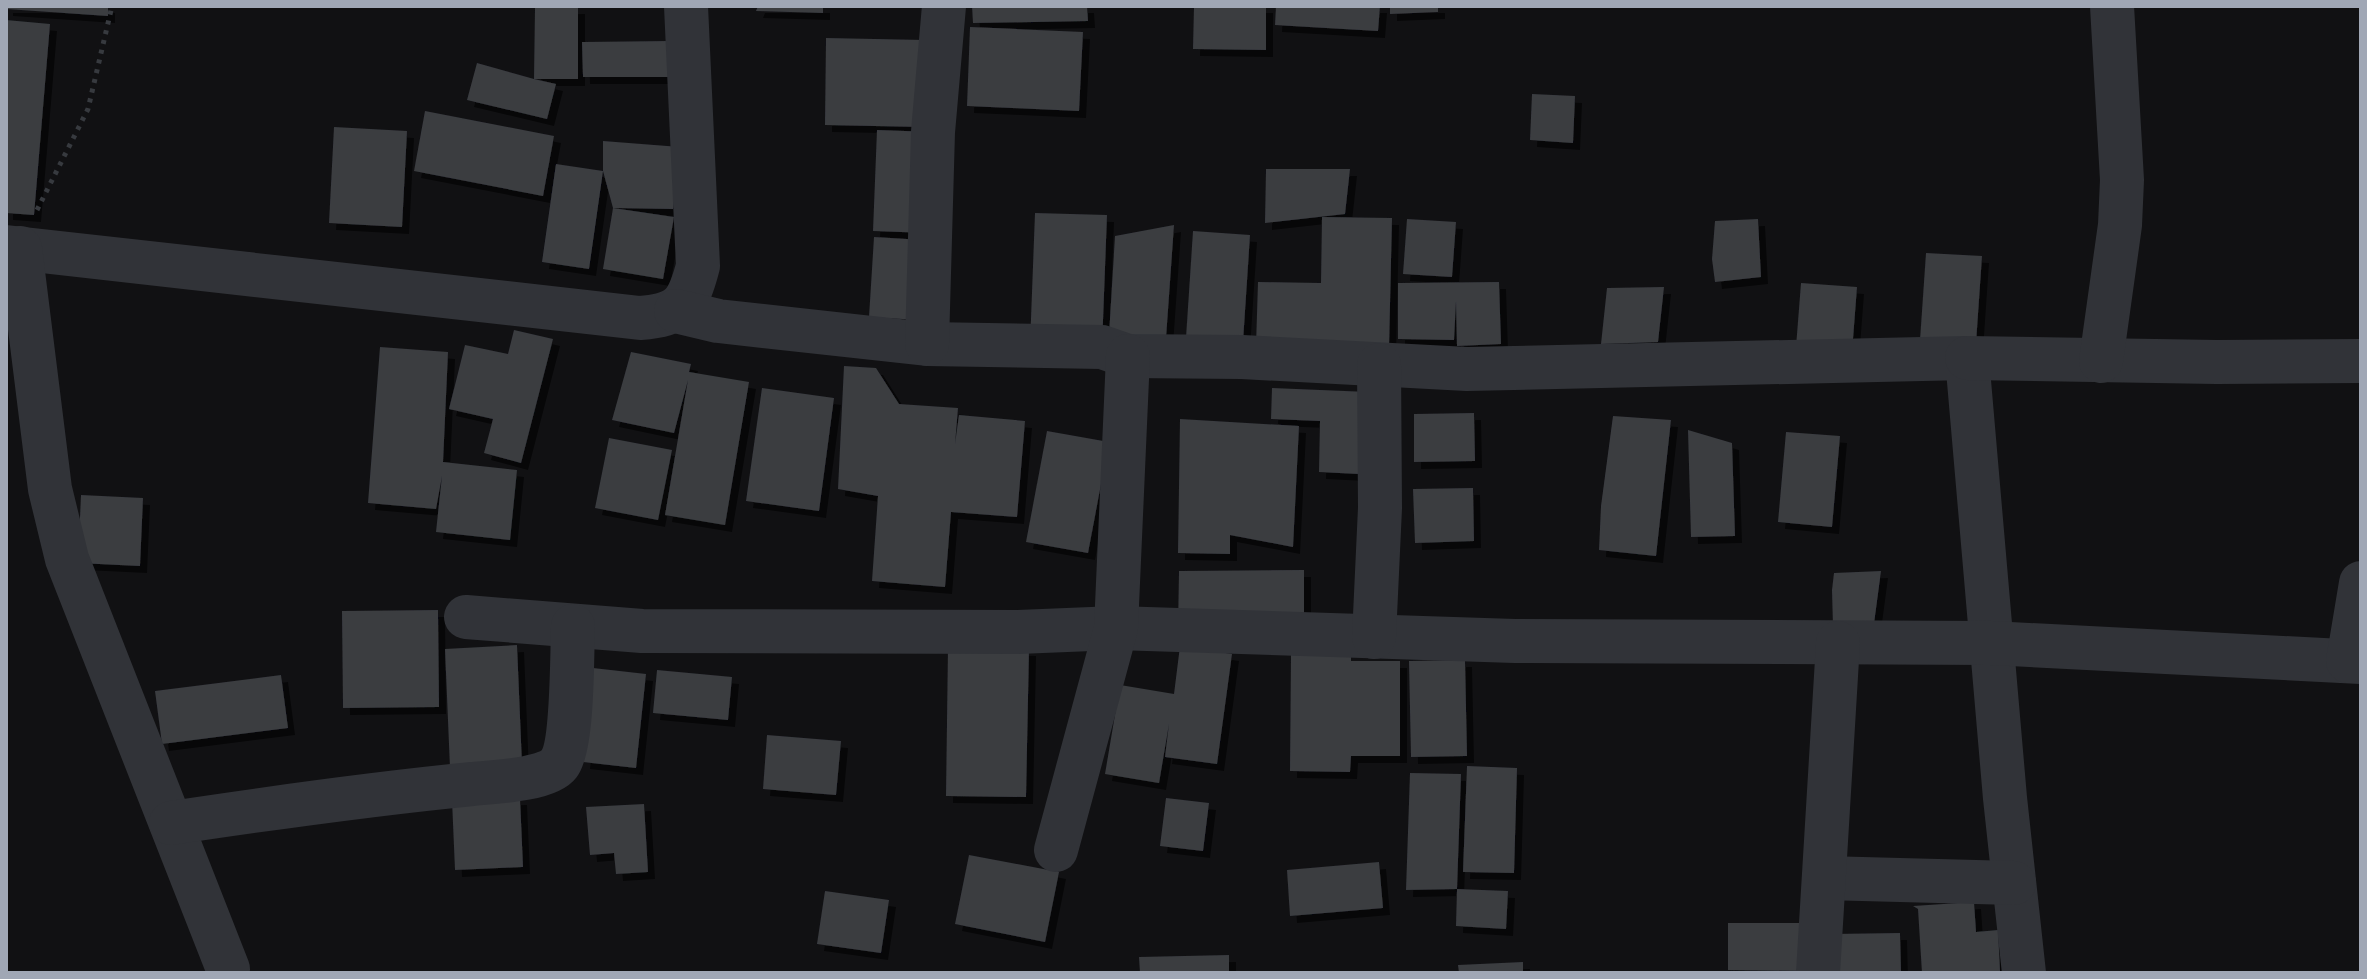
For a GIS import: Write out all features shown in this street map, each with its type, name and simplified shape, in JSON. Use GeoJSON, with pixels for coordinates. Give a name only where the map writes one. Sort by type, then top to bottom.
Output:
{"type":"FeatureCollection","features":[{"type":"Feature","properties":{"kind":"street"},"geometry":{"type":"LineString","coordinates":[[676,311],[690,293],[698,266],[686,6]]}},
{"type":"Feature","properties":{"kind":"street"},"geometry":{"type":"LineString","coordinates":[[927,344],[933,132],[944,6]]}},
{"type":"Feature","properties":{"kind":"street"},"geometry":{"type":"LineString","coordinates":[[2101,361],[2120,225],[2122,180],[2112,6]]}},
{"type":"Feature","properties":{"kind":"street"},"geometry":{"type":"LineString","coordinates":[[228,969],[67,559],[50,489],[13,248],[640,318],[676,311],[718,321],[927,344],[1102,347],[1128,356],[1242,357],[1467,369],[1967,358],[2361,361]]}},
{"type":"Feature","properties":{"kind":"street"},"geometry":{"type":"LineString","coordinates":[[1056,850],[1116,628],[1128,356]]}},
{"type":"Feature","properties":{"kind":"street"},"geometry":{"type":"LineString","coordinates":[[1967,358],[1991,643],[2024,973]]}},
{"type":"Feature","properties":{"kind":"street"},"geometry":{"type":"LineString","coordinates":[[1374,637],[1380,508],[1379,365]]}},
{"type":"Feature","properties":{"kind":"street"},"geometry":{"type":"LineString","coordinates":[[466,617],[642,631],[1018,632],[1116,628],[1515,641],[1991,643],[2355,661],[2361,583]]}},
{"type":"Feature","properties":{"kind":"street"},"geometry":{"type":"LineString","coordinates":[[171,823],[362,794],[516,780],[552,770],[560,763],[567,739],[573,626]]}},
{"type":"Feature","properties":{"kind":"street"},"geometry":{"type":"LineString","coordinates":[[1818,973],[1838,643]]}},
{"type":"Feature","properties":{"kind":"street"},"geometry":{"type":"LineString","coordinates":[[1824,878],[2014,883]]}},
{"type":"Feature","properties":{"kind":"path"},"geometry":{"type":"LineString","coordinates":[[13,248],[88,109],[112,6]]}},
{"type":"Feature","properties":{"kind":"building"},"geometry":{"type":"Polygon","coordinates":[[[6,6],[108,6],[108,16],[6,9],[6,6]]]}},
{"type":"Feature","properties":{"kind":"building"},"geometry":{"type":"Polygon","coordinates":[[[758,6],[823,6],[823,13],[756,11],[758,6]]]}},
{"type":"Feature","properties":{"kind":"building"},"geometry":{"type":"Polygon","coordinates":[[[972,6],[1087,6],[1088,21],[973,23],[972,6]]]}},
{"type":"Feature","properties":{"kind":"building"},"geometry":{"type":"Polygon","coordinates":[[[1194,6],[1266,6],[1266,50],[1193,49],[1194,6]]]}},
{"type":"Feature","properties":{"kind":"building"},"geometry":{"type":"Polygon","coordinates":[[[1276,6],[1380,6],[1378,31],[1275,25],[1276,6]]]}},
{"type":"Feature","properties":{"kind":"building"},"geometry":{"type":"Polygon","coordinates":[[[1390,6],[1438,6],[1438,12],[1390,14],[1390,6]]]}},
{"type":"Feature","properties":{"kind":"building"},"geometry":{"type":"Polygon","coordinates":[[[578,7],[578,79],[534,79],[535,8],[578,7]]]}},
{"type":"Feature","properties":{"kind":"building"},"geometry":{"type":"Polygon","coordinates":[[[6,20],[50,24],[34,215],[6,213],[6,20]]]}},
{"type":"Feature","properties":{"kind":"building"},"geometry":{"type":"Polygon","coordinates":[[[970,27],[1083,32],[1079,111],[967,106],[970,27]]]}},
{"type":"Feature","properties":{"kind":"building"},"geometry":{"type":"Polygon","coordinates":[[[826,38],[925,40],[923,127],[825,125],[826,38]]]}},
{"type":"Feature","properties":{"kind":"building"},"geometry":{"type":"Polygon","coordinates":[[[670,41],[670,77],[583,77],[582,42],[670,41]]]}},
{"type":"Feature","properties":{"kind":"building"},"geometry":{"type":"Polygon","coordinates":[[[477,63],[556,84],[547,119],[467,100],[477,63]]]}},
{"type":"Feature","properties":{"kind":"building"},"geometry":{"type":"Polygon","coordinates":[[[1532,94],[1575,96],[1573,143],[1530,140],[1532,94]]]}},
{"type":"Feature","properties":{"kind":"building"},"geometry":{"type":"Polygon","coordinates":[[[425,111],[554,136],[543,196],[414,171],[425,111]]]}},
{"type":"Feature","properties":{"kind":"building"},"geometry":{"type":"Polygon","coordinates":[[[334,127],[407,131],[402,227],[329,223],[334,127]]]}},
{"type":"Feature","properties":{"kind":"building"},"geometry":{"type":"Polygon","coordinates":[[[877,130],[933,132],[929,233],[873,231],[877,130]]]}},
{"type":"Feature","properties":{"kind":"building"},"geometry":{"type":"Polygon","coordinates":[[[603,141],[680,147],[673,209],[613,208],[603,171],[603,141]]]}},
{"type":"Feature","properties":{"kind":"building"},"geometry":{"type":"Polygon","coordinates":[[[556,164],[603,171],[589,269],[542,262],[556,164]]]}},
{"type":"Feature","properties":{"kind":"building"},"geometry":{"type":"Polygon","coordinates":[[[1266,169],[1350,169],[1345,214],[1265,223],[1266,169]]]}},
{"type":"Feature","properties":{"kind":"building"},"geometry":{"type":"Polygon","coordinates":[[[613,208],[674,217],[663,279],[603,269],[613,208]]]}},
{"type":"Feature","properties":{"kind":"building"},"geometry":{"type":"Polygon","coordinates":[[[1035,213],[1107,215],[1102,347],[1030,345],[1035,213]]]}},
{"type":"Feature","properties":{"kind":"building"},"geometry":{"type":"Polygon","coordinates":[[[1322,217],[1392,218],[1389,348],[1256,346],[1258,282],[1321,283],[1322,217]]]}},
{"type":"Feature","properties":{"kind":"building"},"geometry":{"type":"Polygon","coordinates":[[[1407,219],[1456,222],[1452,277],[1403,274],[1407,219]]]}},
{"type":"Feature","properties":{"kind":"building"},"geometry":{"type":"Polygon","coordinates":[[[1758,219],[1761,277],[1715,282],[1712,259],[1715,221],[1758,219]]]}},
{"type":"Feature","properties":{"kind":"building"},"geometry":{"type":"Polygon","coordinates":[[[1174,225],[1166,338],[1109,335],[1115,236],[1174,225]]]}},
{"type":"Feature","properties":{"kind":"building"},"geometry":{"type":"Polygon","coordinates":[[[1193,231],[1250,235],[1242,357],[1185,353],[1193,231]]]}},
{"type":"Feature","properties":{"kind":"building"},"geometry":{"type":"Polygon","coordinates":[[[874,237],[923,240],[919,320],[869,317],[874,237]]]}},
{"type":"Feature","properties":{"kind":"building"},"geometry":{"type":"Polygon","coordinates":[[[1926,253],[1982,256],[1976,343],[1920,340],[1926,253]]]}},
{"type":"Feature","properties":{"kind":"building"},"geometry":{"type":"Polygon","coordinates":[[[1499,282],[1501,344],[1457,346],[1456,301],[1454,340],[1398,339],[1398,283],[1499,282]]]}},
{"type":"Feature","properties":{"kind":"building"},"geometry":{"type":"Polygon","coordinates":[[[1801,283],[1857,287],[1852,352],[1796,347],[1801,283]]]}},
{"type":"Feature","properties":{"kind":"building"},"geometry":{"type":"Polygon","coordinates":[[[1664,287],[1658,342],[1601,344],[1607,288],[1664,287]]]}},
{"type":"Feature","properties":{"kind":"building"},"geometry":{"type":"Polygon","coordinates":[[[514,330],[553,339],[521,463],[484,453],[493,419],[449,409],[465,345],[508,354],[514,330]]]}},
{"type":"Feature","properties":{"kind":"building"},"geometry":{"type":"Polygon","coordinates":[[[380,347],[448,352],[443,462],[517,470],[510,540],[436,532],[442,476],[436,509],[368,503],[380,347]]]}},
{"type":"Feature","properties":{"kind":"building"},"geometry":{"type":"Polygon","coordinates":[[[631,352],[691,364],[689,372],[749,382],[725,525],[665,515],[688,380],[674,433],[612,420],[631,352]]]}},
{"type":"Feature","properties":{"kind":"building"},"geometry":{"type":"Polygon","coordinates":[[[844,366],[876,368],[899,404],[958,408],[955,444],[959,415],[1025,421],[1017,517],[951,512],[945,587],[872,581],[878,496],[838,489],[844,366]]]}},
{"type":"Feature","properties":{"kind":"building"},"geometry":{"type":"Polygon","coordinates":[[[762,388],[834,398],[819,511],[746,501],[762,388]]]}},
{"type":"Feature","properties":{"kind":"building"},"geometry":{"type":"Polygon","coordinates":[[[1272,388],[1369,392],[1379,475],[1319,472],[1320,421],[1271,419],[1272,388]]]}},
{"type":"Feature","properties":{"kind":"building"},"geometry":{"type":"Polygon","coordinates":[[[1474,413],[1475,461],[1414,462],[1414,414],[1474,413]]]}},
{"type":"Feature","properties":{"kind":"building"},"geometry":{"type":"Polygon","coordinates":[[[1613,416],[1671,420],[1656,556],[1599,550],[1601,506],[1613,416]]]}},
{"type":"Feature","properties":{"kind":"building"},"geometry":{"type":"Polygon","coordinates":[[[1180,419],[1299,426],[1293,547],[1230,535],[1230,554],[1178,553],[1180,419]]]}},
{"type":"Feature","properties":{"kind":"building"},"geometry":{"type":"Polygon","coordinates":[[[1688,430],[1732,443],[1735,536],[1691,537],[1688,430]]]}},
{"type":"Feature","properties":{"kind":"building"},"geometry":{"type":"Polygon","coordinates":[[[1047,431],[1109,442],[1088,553],[1026,542],[1047,431]]]}},
{"type":"Feature","properties":{"kind":"building"},"geometry":{"type":"Polygon","coordinates":[[[1786,432],[1840,436],[1832,527],[1778,522],[1786,432]]]}},
{"type":"Feature","properties":{"kind":"building"},"geometry":{"type":"Polygon","coordinates":[[[609,438],[672,450],[658,520],[595,508],[609,438]]]}},
{"type":"Feature","properties":{"kind":"building"},"geometry":{"type":"Polygon","coordinates":[[[1473,488],[1474,541],[1415,543],[1413,489],[1473,488]]]}},
{"type":"Feature","properties":{"kind":"building"},"geometry":{"type":"Polygon","coordinates":[[[81,495],[143,498],[140,566],[78,563],[81,495]]]}},
{"type":"Feature","properties":{"kind":"building"},"geometry":{"type":"Polygon","coordinates":[[[1304,570],[1304,629],[1178,629],[1179,571],[1304,570]]]}},
{"type":"Feature","properties":{"kind":"building"},"geometry":{"type":"Polygon","coordinates":[[[1881,571],[1873,631],[1833,627],[1834,573],[1881,571]]]}},
{"type":"Feature","properties":{"kind":"building"},"geometry":{"type":"Polygon","coordinates":[[[438,610],[439,707],[343,708],[342,611],[438,610]]]}},
{"type":"Feature","properties":{"kind":"building"},"geometry":{"type":"Polygon","coordinates":[[[517,645],[522,765],[450,768],[445,649],[517,645]]]}},
{"type":"Feature","properties":{"kind":"building"},"geometry":{"type":"Polygon","coordinates":[[[1180,646],[1232,654],[1217,764],[1165,757],[1169,724],[1159,783],[1105,774],[1120,685],[1174,694],[1180,646]]]}},
{"type":"Feature","properties":{"kind":"building"},"geometry":{"type":"Polygon","coordinates":[[[948,647],[1029,649],[1026,797],[946,796],[948,647]]]}},
{"type":"Feature","properties":{"kind":"building"},"geometry":{"type":"Polygon","coordinates":[[[1291,655],[1351,656],[1351,661],[1400,661],[1400,756],[1351,756],[1350,772],[1290,771],[1291,655]]]}},
{"type":"Feature","properties":{"kind":"building"},"geometry":{"type":"Polygon","coordinates":[[[1465,660],[1467,756],[1411,757],[1409,661],[1465,660]]]}},
{"type":"Feature","properties":{"kind":"building"},"geometry":{"type":"Polygon","coordinates":[[[593,668],[646,674],[636,768],[583,762],[593,668]]]}},
{"type":"Feature","properties":{"kind":"building"},"geometry":{"type":"Polygon","coordinates":[[[657,670],[732,677],[728,720],[653,713],[657,670]]]}},
{"type":"Feature","properties":{"kind":"building"},"geometry":{"type":"Polygon","coordinates":[[[281,675],[288,728],[162,744],[155,691],[281,675]]]}},
{"type":"Feature","properties":{"kind":"building"},"geometry":{"type":"Polygon","coordinates":[[[767,735],[841,741],[836,795],[763,789],[767,735]]]}},
{"type":"Feature","properties":{"kind":"building"},"geometry":{"type":"Polygon","coordinates":[[[1467,766],[1517,768],[1514,873],[1463,872],[1467,766]]]}},
{"type":"Feature","properties":{"kind":"building"},"geometry":{"type":"Polygon","coordinates":[[[1410,773],[1461,774],[1457,889],[1406,890],[1410,773]]]}},
{"type":"Feature","properties":{"kind":"building"},"geometry":{"type":"Polygon","coordinates":[[[520,798],[523,867],[455,870],[452,800],[520,798]]]}},
{"type":"Feature","properties":{"kind":"building"},"geometry":{"type":"Polygon","coordinates":[[[1166,798],[1209,803],[1203,851],[1160,846],[1166,798]]]}},
{"type":"Feature","properties":{"kind":"building"},"geometry":{"type":"Polygon","coordinates":[[[644,804],[648,872],[616,874],[614,853],[590,855],[586,807],[644,804]]]}},
{"type":"Feature","properties":{"kind":"building"},"geometry":{"type":"Polygon","coordinates":[[[969,855],[1059,872],[1045,942],[955,924],[969,855]]]}},
{"type":"Feature","properties":{"kind":"building"},"geometry":{"type":"Polygon","coordinates":[[[1379,862],[1383,908],[1290,916],[1287,870],[1379,862]]]}},
{"type":"Feature","properties":{"kind":"building"},"geometry":{"type":"Polygon","coordinates":[[[1457,889],[1508,891],[1506,929],[1456,926],[1457,889]]]}},
{"type":"Feature","properties":{"kind":"building"},"geometry":{"type":"Polygon","coordinates":[[[825,891],[889,900],[881,953],[817,944],[825,891]]]}},
{"type":"Feature","properties":{"kind":"building"},"geometry":{"type":"Polygon","coordinates":[[[1974,902],[1976,932],[1998,930],[2000,971],[1922,973],[1918,909],[1913,906],[1974,902]]]}},
{"type":"Feature","properties":{"kind":"building"},"geometry":{"type":"Polygon","coordinates":[[[1728,923],[1809,923],[1809,971],[1728,970],[1728,923]]]}},
{"type":"Feature","properties":{"kind":"building"},"geometry":{"type":"Polygon","coordinates":[[[1900,933],[1901,973],[1833,973],[1832,934],[1900,933]]]}},
{"type":"Feature","properties":{"kind":"building"},"geometry":{"type":"Polygon","coordinates":[[[1229,955],[1229,973],[1140,973],[1139,957],[1229,955]]]}},
{"type":"Feature","properties":{"kind":"building"},"geometry":{"type":"Polygon","coordinates":[[[1523,962],[1523,973],[1459,973],[1458,965],[1523,962]]]}}]}
